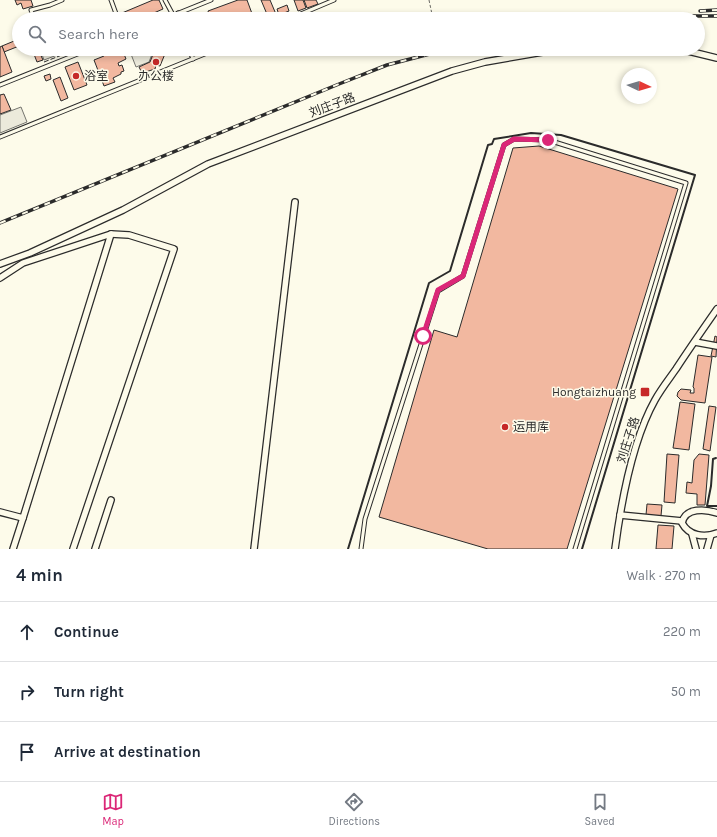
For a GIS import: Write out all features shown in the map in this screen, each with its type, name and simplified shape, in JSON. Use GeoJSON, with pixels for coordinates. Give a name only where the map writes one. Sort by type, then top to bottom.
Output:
{"type":"FeatureCollection","features":[{"type":"Feature","properties":{"kind":"street"},"geometry":{"type":"LineString","coordinates":[[705,55],[717,58]]}},
{"type":"Feature","properties":{"kind":"street","name":"刘庄子路"},"geometry":{"type":"LineString","coordinates":[[0,264],[30,253],[123,210],[208,164],[452,70],[520,56]]}},
{"type":"Feature","properties":{"kind":"street"},"geometry":{"type":"LineString","coordinates":[[254,549],[295,202]]}},
{"type":"Feature","properties":{"kind":"street"},"geometry":{"type":"LineString","coordinates":[[0,278],[24,263],[111,234],[129,235],[174,249],[73,549]]}},
{"type":"Feature","properties":{"kind":"street"},"geometry":{"type":"LineString","coordinates":[[13,549],[111,234]]}},
{"type":"Feature","properties":{"kind":"street","name":"刘庄子路"},"geometry":{"type":"LineString","coordinates":[[615,549],[620,515],[629,475],[640,434],[647,417],[656,399],[717,309]]}},
{"type":"Feature","properties":{"kind":"street"},"geometry":{"type":"LineString","coordinates":[[695,342],[717,346]]}},
{"type":"Feature","properties":{"kind":"street"},"geometry":{"type":"LineString","coordinates":[[95,549],[111,500]]}},
{"type":"Feature","properties":{"kind":"street"},"geometry":{"type":"LineString","coordinates":[[682,522],[683,519],[691,512],[698,510],[709,510],[717,513]]}},
{"type":"Feature","properties":{"kind":"street"},"geometry":{"type":"LineString","coordinates":[[0,512],[23,518]]}},
{"type":"Feature","properties":{"kind":"street"},"geometry":{"type":"LineString","coordinates":[[620,515],[682,522]]}},
{"type":"Feature","properties":{"kind":"street"},"geometry":{"type":"LineString","coordinates":[[682,522],[692,534],[696,549]]}},
{"type":"Feature","properties":{"kind":"street"},"geometry":{"type":"LineString","coordinates":[[692,534],[702,536],[714,534]]}},
{"type":"Feature","properties":{"kind":"street"},"geometry":{"type":"LineString","coordinates":[[707,549],[714,534]]}},
{"type":"Feature","properties":{"kind":"lane"},"geometry":{"type":"LineString","coordinates":[[32,12],[31,10],[62,0]]}},
{"type":"Feature","properties":{"kind":"lane"},"geometry":{"type":"LineString","coordinates":[[111,0],[115,12]]}},
{"type":"Feature","properties":{"kind":"lane"},"geometry":{"type":"LineString","coordinates":[[165,0],[171,12]]}},
{"type":"Feature","properties":{"kind":"lane"},"geometry":{"type":"LineString","coordinates":[[181,12],[211,0]]}},
{"type":"Feature","properties":{"kind":"lane"},"geometry":{"type":"LineString","coordinates":[[306,12],[334,0]]}},
{"type":"Feature","properties":{"kind":"lane"},"geometry":{"type":"LineString","coordinates":[[0,85],[72,56]]}},
{"type":"Feature","properties":{"kind":"lane"},"geometry":{"type":"LineString","coordinates":[[0,138],[200,56]]}},
{"type":"Feature","properties":{"kind":"lane"},"geometry":{"type":"LineString","coordinates":[[361,549],[365,519],[438,290],[463,276],[504,145],[514,139],[548,140],[686,183],[575,549]]}},
{"type":"Feature","properties":{"kind":"path"},"geometry":{"type":"LineString","coordinates":[[429,0],[432,12]]}},
{"type":"Feature","properties":{"kind":"shaded area"},"geometry":{"type":"Polygon","coordinates":[[[43,56],[54,56],[44,60],[43,56]]]}},
{"type":"Feature","properties":{"kind":"shaded area"},"geometry":{"type":"Polygon","coordinates":[[[132,56],[151,56],[149,62],[136,67],[132,56]]]}},
{"type":"Feature","properties":{"kind":"shaded area"},"geometry":{"type":"Polygon","coordinates":[[[21,107],[27,122],[0,133],[0,115],[21,107]]]}},
{"type":"Feature","properties":{"kind":"building"},"geometry":{"type":"Polygon","coordinates":[[[15,0],[31,0],[33,6],[23,9],[21,3],[17,5],[15,0]]]}},
{"type":"Feature","properties":{"kind":"building"},"geometry":{"type":"Polygon","coordinates":[[[153,0],[159,0],[163,9],[156,12],[124,12],[153,0]]]}},
{"type":"Feature","properties":{"kind":"building"},"geometry":{"type":"Polygon","coordinates":[[[238,0],[247,0],[251,12],[208,12],[238,0]]]}},
{"type":"Feature","properties":{"kind":"building"},"geometry":{"type":"Polygon","coordinates":[[[261,0],[270,0],[275,12],[266,12],[261,0]]]}},
{"type":"Feature","properties":{"kind":"building"},"geometry":{"type":"Polygon","coordinates":[[[294,0],[303,0],[306,8],[298,11],[294,0]]]}},
{"type":"Feature","properties":{"kind":"building"},"geometry":{"type":"Polygon","coordinates":[[[304,0],[316,0],[318,4],[307,8],[304,0]]]}},
{"type":"Feature","properties":{"kind":"building"},"geometry":{"type":"Polygon","coordinates":[[[287,5],[289,11],[278,12],[277,9],[287,5]]]}},
{"type":"Feature","properties":{"kind":"building"},"geometry":{"type":"Polygon","coordinates":[[[12,42],[12,49],[4,52],[2,46],[12,42]]]}},
{"type":"Feature","properties":{"kind":"building"},"geometry":{"type":"Polygon","coordinates":[[[2,46],[12,72],[0,77],[0,47],[2,46]]]}},
{"type":"Feature","properties":{"kind":"building"},"geometry":{"type":"Polygon","coordinates":[[[35,56],[41,56],[43,60],[37,62],[35,56]]]}},
{"type":"Feature","properties":{"kind":"building"},"geometry":{"type":"Polygon","coordinates":[[[104,56],[125,56],[126,59],[118,63],[119,66],[122,65],[124,71],[113,78],[115,82],[104,86],[94,60],[104,56]]]}},
{"type":"Feature","properties":{"kind":"building","name":"办公楼"},"geometry":{"type":"Polygon","coordinates":[[[152,56],[164,56],[160,66],[156,65],[155,69],[142,73],[139,67],[150,62],[152,56]]]}},
{"type":"Feature","properties":{"kind":"building","name":"浴室"},"geometry":{"type":"Polygon","coordinates":[[[78,62],[87,85],[74,90],[65,67],[78,62]]]}},
{"type":"Feature","properties":{"kind":"building"},"geometry":{"type":"Polygon","coordinates":[[[50,74],[51,79],[46,81],[44,76],[50,74]]]}},
{"type":"Feature","properties":{"kind":"building"},"geometry":{"type":"Polygon","coordinates":[[[60,77],[68,98],[61,101],[53,80],[60,77]]]}},
{"type":"Feature","properties":{"kind":"building"},"geometry":{"type":"Polygon","coordinates":[[[4,94],[11,110],[0,114],[0,95],[4,94]]]}},
{"type":"Feature","properties":{"kind":"building","name":"运用库"},"geometry":{"type":"Polygon","coordinates":[[[539,146],[678,189],[567,549],[488,549],[379,517],[434,330],[457,337],[513,148],[539,146]]]}},
{"type":"Feature","properties":{"kind":"building"},"geometry":{"type":"Polygon","coordinates":[[[715,336],[717,337],[716,357],[711,356],[715,336]]]}},
{"type":"Feature","properties":{"kind":"building"},"geometry":{"type":"Polygon","coordinates":[[[698,355],[712,357],[705,403],[681,400],[677,396],[681,389],[691,390],[690,393],[694,393],[693,387],[698,355]]]}},
{"type":"Feature","properties":{"kind":"building"},"geometry":{"type":"Polygon","coordinates":[[[680,402],[695,404],[689,450],[673,448],[680,402]]]}},
{"type":"Feature","properties":{"kind":"building"},"geometry":{"type":"Polygon","coordinates":[[[709,406],[716,407],[710,451],[703,449],[709,406]]]}},
{"type":"Feature","properties":{"kind":"building"},"geometry":{"type":"Polygon","coordinates":[[[667,454],[679,455],[675,503],[664,502],[667,454]]]}},
{"type":"Feature","properties":{"kind":"building"},"geometry":{"type":"Polygon","coordinates":[[[699,454],[709,455],[705,505],[697,505],[697,494],[686,493],[687,482],[692,483],[694,460],[699,454]]]}},
{"type":"Feature","properties":{"kind":"building"},"geometry":{"type":"Polygon","coordinates":[[[647,504],[662,505],[661,516],[646,515],[647,504]]]}},
{"type":"Feature","properties":{"kind":"building"},"geometry":{"type":"Polygon","coordinates":[[[658,525],[674,526],[672,549],[656,549],[658,525]]]}},
{"type":"Feature","properties":{"kind":"railway"},"geometry":{"type":"LineString","coordinates":[[700,11],[717,10]]}},
{"type":"Feature","properties":{"kind":"railway"},"geometry":{"type":"LineString","coordinates":[[705,16],[717,16]]}},
{"type":"Feature","properties":{"kind":"railway"},"geometry":{"type":"LineString","coordinates":[[0,223],[339,84],[387,65],[422,56]]}},
{"type":"Feature","properties":{"kind":"fence"},"geometry":{"type":"LineString","coordinates":[[44,62],[59,56]]}},
{"type":"Feature","properties":{"kind":"wall"},"geometry":{"type":"LineString","coordinates":[[348,549],[429,283],[450,271],[488,145],[492,144],[494,139],[531,133],[561,135],[695,175],[582,549]]}},
{"type":"Feature","properties":{"kind":"wall"},"geometry":{"type":"LineString","coordinates":[[716,458],[713,459],[711,486],[707,506],[717,506]]}},
{"type":"Feature","properties":{"kind":"place","name":"办公楼"},"geometry":{"type":"Point","coordinates":[156,62]}},
{"type":"Feature","properties":{"kind":"place","name":"浴室"},"geometry":{"type":"Point","coordinates":[76,76]}},
{"type":"Feature","properties":{"kind":"place","name":"Hongtaizhuang"},"geometry":{"type":"Point","coordinates":[645,392]}},
{"type":"Feature","properties":{"kind":"place","name":"运用库"},"geometry":{"type":"Point","coordinates":[505,427]}},
{"type":"Feature","properties":{"kind":"route"},"geometry":{"type":"LineString","coordinates":[[423,336],[438,290],[463,276],[504,145],[514,139],[548,140]]}}]}
